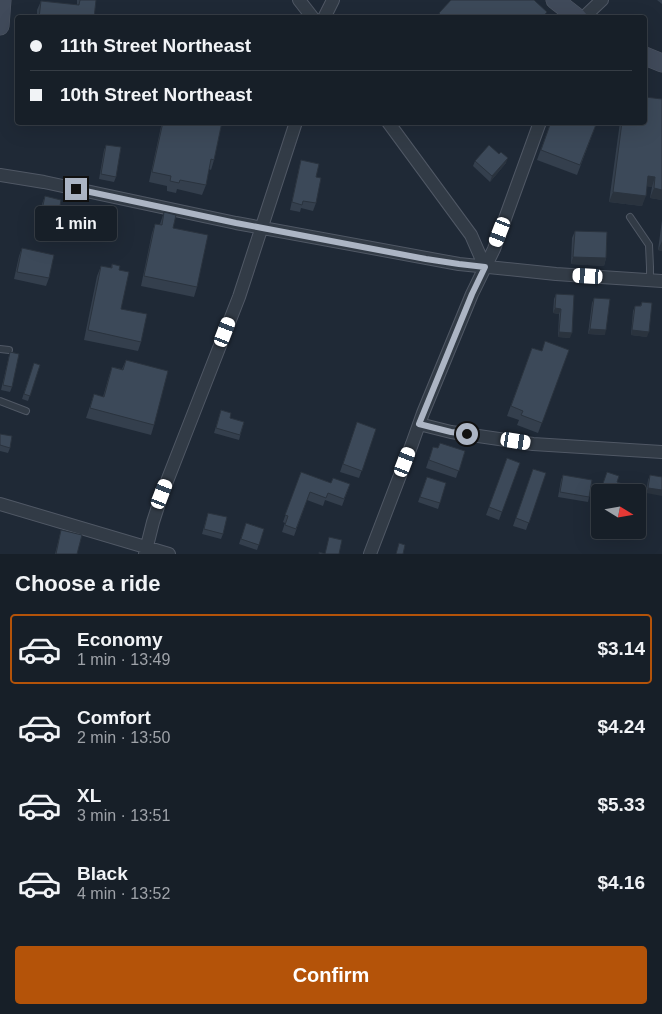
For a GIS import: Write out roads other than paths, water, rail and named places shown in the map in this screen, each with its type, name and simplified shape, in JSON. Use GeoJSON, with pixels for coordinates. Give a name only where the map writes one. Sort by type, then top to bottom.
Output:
{"type":"FeatureCollection","features":[{"type":"Feature","properties":{"kind":"main road"},"geometry":{"type":"LineString","coordinates":[[0,26],[2,0]]}},
{"type":"Feature","properties":{"kind":"main road"},"geometry":{"type":"LineString","coordinates":[[555,0],[574,15]]}},
{"type":"Feature","properties":{"kind":"main road"},"geometry":{"type":"LineString","coordinates":[[647,57],[662,63]]}},
{"type":"Feature","properties":{"kind":"street"},"geometry":{"type":"LineString","coordinates":[[298,0],[310,15]]}},
{"type":"Feature","properties":{"kind":"street"},"geometry":{"type":"LineString","coordinates":[[326,15],[333,0]]}},
{"type":"Feature","properties":{"kind":"street"},"geometry":{"type":"LineString","coordinates":[[586,15],[602,0]]}},
{"type":"Feature","properties":{"kind":"street"},"geometry":{"type":"LineString","coordinates":[[146,551],[162,494],[239,296],[295,125]]}},
{"type":"Feature","properties":{"kind":"street"},"geometry":{"type":"LineString","coordinates":[[390,125],[471,236],[485,267]]}},
{"type":"Feature","properties":{"kind":"street"},"geometry":{"type":"LineString","coordinates":[[370,554],[419,424],[472,294],[494,249],[539,125]]}},
{"type":"Feature","properties":{"kind":"street"},"geometry":{"type":"LineString","coordinates":[[0,175],[426,259],[556,274],[656,280]]}},
{"type":"Feature","properties":{"kind":"street"},"geometry":{"type":"LineString","coordinates":[[419,424],[451,432],[533,444],[662,452]]}},
{"type":"Feature","properties":{"kind":"street"},"geometry":{"type":"LineString","coordinates":[[0,504],[146,551],[169,554]]}},
{"type":"Feature","properties":{"kind":"lane"},"geometry":{"type":"LineString","coordinates":[[630,217],[649,245],[650,267],[656,280]]}},
{"type":"Feature","properties":{"kind":"lane"},"geometry":{"type":"LineString","coordinates":[[0,349],[9,350]]}},
{"type":"Feature","properties":{"kind":"lane"},"geometry":{"type":"LineString","coordinates":[[0,401],[26,411]]}}]}
